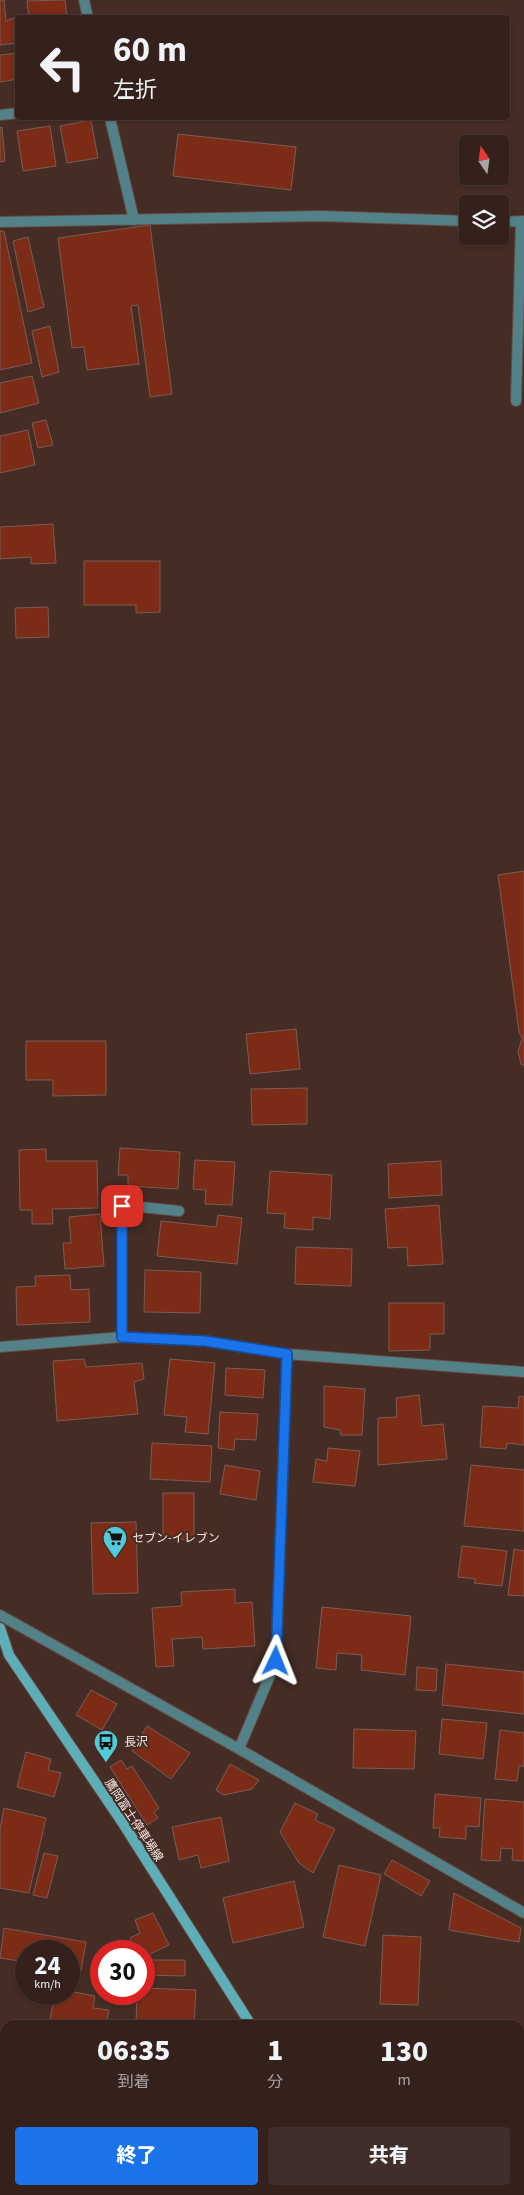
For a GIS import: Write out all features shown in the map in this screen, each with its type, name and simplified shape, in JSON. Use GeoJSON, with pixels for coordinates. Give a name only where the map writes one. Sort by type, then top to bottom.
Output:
{"type":"FeatureCollection","features":[{"type":"Feature","properties":{"kind":"main road","name":"鷹岡富士停車場線"},"geometry":{"type":"LineString","coordinates":[[0,1628],[9,1655],[124,1826],[248,2020]]}},
{"type":"Feature","properties":{"kind":"street"},"geometry":{"type":"LineString","coordinates":[[84,0],[87,15]]}},
{"type":"Feature","properties":{"kind":"street"},"geometry":{"type":"LineString","coordinates":[[0,115],[15,113]]}},
{"type":"Feature","properties":{"kind":"street"},"geometry":{"type":"LineString","coordinates":[[110,120],[134,220]]}},
{"type":"Feature","properties":{"kind":"street"},"geometry":{"type":"LineString","coordinates":[[0,222],[320,216],[459,221]]}},
{"type":"Feature","properties":{"kind":"street"},"geometry":{"type":"LineString","coordinates":[[509,222],[522,222],[516,401]]}},
{"type":"Feature","properties":{"kind":"street"},"geometry":{"type":"LineString","coordinates":[[122,1337],[122,1206],[179,1211]]}},
{"type":"Feature","properties":{"kind":"street"},"geometry":{"type":"LineString","coordinates":[[0,1347],[122,1337],[205,1341],[287,1354],[524,1372]]}},
{"type":"Feature","properties":{"kind":"street"},"geometry":{"type":"LineString","coordinates":[[239,1749],[276,1661],[287,1354]]}},
{"type":"Feature","properties":{"kind":"street"},"geometry":{"type":"LineString","coordinates":[[0,1615],[239,1749],[524,1913]]}},
{"type":"Feature","properties":{"kind":"building"},"geometry":{"type":"Polygon","coordinates":[[[0,0],[4,0],[6,21],[15,18],[15,43],[0,45],[0,0]]]}},
{"type":"Feature","properties":{"kind":"building"},"geometry":{"type":"Polygon","coordinates":[[[65,0],[67,15],[29,15],[27,1],[65,0]]]}},
{"type":"Feature","properties":{"kind":"building"},"geometry":{"type":"Polygon","coordinates":[[[15,53],[15,80],[0,82],[0,55],[15,53]]]}},
{"type":"Feature","properties":{"kind":"building"},"geometry":{"type":"Polygon","coordinates":[[[91,120],[98,158],[67,163],[60,126],[91,120]]]}},
{"type":"Feature","properties":{"kind":"building"},"geometry":{"type":"Polygon","coordinates":[[[50,126],[56,166],[23,171],[17,131],[50,126]]]}},
{"type":"Feature","properties":{"kind":"building"},"geometry":{"type":"Polygon","coordinates":[[[2,127],[5,161],[0,162],[0,128],[2,127]]]}},
{"type":"Feature","properties":{"kind":"building"},"geometry":{"type":"Polygon","coordinates":[[[178,134],[296,147],[291,190],[173,176],[178,134]]]}},
{"type":"Feature","properties":{"kind":"building"},"geometry":{"type":"Polygon","coordinates":[[[150,225],[172,394],[150,397],[138,305],[131,306],[139,364],[87,370],[84,347],[72,348],[58,238],[150,225]]]}},
{"type":"Feature","properties":{"kind":"building"},"geometry":{"type":"Polygon","coordinates":[[[0,231],[4,231],[32,363],[0,370],[0,231]]]}},
{"type":"Feature","properties":{"kind":"building"},"geometry":{"type":"Polygon","coordinates":[[[28,237],[44,307],[28,312],[13,241],[28,237]]]}},
{"type":"Feature","properties":{"kind":"building"},"geometry":{"type":"Polygon","coordinates":[[[50,326],[59,372],[42,377],[32,331],[50,326]]]}},
{"type":"Feature","properties":{"kind":"building"},"geometry":{"type":"Polygon","coordinates":[[[32,376],[39,403],[0,413],[0,383],[32,376]]]}},
{"type":"Feature","properties":{"kind":"building"},"geometry":{"type":"Polygon","coordinates":[[[46,420],[53,445],[38,448],[32,423],[46,420]]]}},
{"type":"Feature","properties":{"kind":"building"},"geometry":{"type":"Polygon","coordinates":[[[28,430],[35,465],[0,473],[0,436],[28,430]]]}},
{"type":"Feature","properties":{"kind":"building"},"geometry":{"type":"Polygon","coordinates":[[[53,524],[56,563],[31,564],[31,557],[0,559],[0,527],[53,524]]]}},
{"type":"Feature","properties":{"kind":"building"},"geometry":{"type":"Polygon","coordinates":[[[84,561],[160,561],[160,612],[136,613],[136,605],[84,605],[84,561]]]}},
{"type":"Feature","properties":{"kind":"building"},"geometry":{"type":"Polygon","coordinates":[[[48,607],[49,637],[16,638],[15,608],[48,607]]]}},
{"type":"Feature","properties":{"kind":"building"},"geometry":{"type":"Polygon","coordinates":[[[524,871],[524,1066],[521,1064],[518,1052],[522,1038],[519,1032],[498,875],[524,871]]]}},
{"type":"Feature","properties":{"kind":"building"},"geometry":{"type":"Polygon","coordinates":[[[296,1029],[300,1069],[250,1074],[246,1034],[296,1029]]]}},
{"type":"Feature","properties":{"kind":"building"},"geometry":{"type":"Polygon","coordinates":[[[26,1041],[106,1041],[106,1095],[53,1096],[53,1080],[26,1080],[26,1041]]]}},
{"type":"Feature","properties":{"kind":"building"},"geometry":{"type":"Polygon","coordinates":[[[307,1088],[307,1124],[252,1125],[251,1089],[307,1088]]]}},
{"type":"Feature","properties":{"kind":"building"},"geometry":{"type":"Polygon","coordinates":[[[120,1148],[180,1152],[178,1189],[128,1186],[128,1175],[118,1175],[120,1148]]]}},
{"type":"Feature","properties":{"kind":"building"},"geometry":{"type":"Polygon","coordinates":[[[46,1149],[46,1161],[97,1161],[98,1208],[52,1209],[53,1224],[32,1224],[32,1210],[20,1210],[19,1150],[46,1149]]]}},
{"type":"Feature","properties":{"kind":"building"},"geometry":{"type":"Polygon","coordinates":[[[195,1160],[235,1162],[232,1205],[205,1204],[206,1190],[193,1189],[195,1160]]]}},
{"type":"Feature","properties":{"kind":"building"},"geometry":{"type":"Polygon","coordinates":[[[441,1161],[442,1195],[389,1198],[388,1164],[441,1161]]]}},
{"type":"Feature","properties":{"kind":"building"},"geometry":{"type":"Polygon","coordinates":[[[270,1171],[332,1175],[330,1219],[313,1217],[313,1230],[284,1228],[285,1214],[267,1213],[270,1171]]]}},
{"type":"Feature","properties":{"kind":"building"},"geometry":{"type":"Polygon","coordinates":[[[439,1205],[443,1264],[408,1266],[407,1247],[388,1248],[385,1209],[439,1205]]]}},
{"type":"Feature","properties":{"kind":"building"},"geometry":{"type":"Polygon","coordinates":[[[100,1214],[104,1266],[65,1269],[63,1243],[71,1243],[69,1217],[100,1214]]]}},
{"type":"Feature","properties":{"kind":"building"},"geometry":{"type":"Polygon","coordinates":[[[218,1215],[242,1218],[237,1264],[157,1256],[161,1221],[216,1227],[218,1215]]]}},
{"type":"Feature","properties":{"kind":"building"},"geometry":{"type":"Polygon","coordinates":[[[296,1247],[352,1249],[351,1286],[295,1284],[296,1247]]]}},
{"type":"Feature","properties":{"kind":"building"},"geometry":{"type":"Polygon","coordinates":[[[145,1270],[201,1272],[200,1313],[144,1312],[145,1270]]]}},
{"type":"Feature","properties":{"kind":"building"},"geometry":{"type":"Polygon","coordinates":[[[70,1275],[71,1290],[89,1289],[90,1322],[17,1325],[16,1287],[36,1286],[35,1276],[70,1275]]]}},
{"type":"Feature","properties":{"kind":"building"},"geometry":{"type":"Polygon","coordinates":[[[389,1303],[444,1303],[444,1334],[430,1334],[430,1350],[389,1351],[389,1303]]]}},
{"type":"Feature","properties":{"kind":"building"},"geometry":{"type":"Polygon","coordinates":[[[84,1359],[86,1367],[142,1363],[144,1379],[134,1382],[138,1414],[57,1421],[53,1361],[84,1359]]]}},
{"type":"Feature","properties":{"kind":"building"},"geometry":{"type":"Polygon","coordinates":[[[170,1359],[215,1363],[208,1434],[185,1432],[187,1417],[164,1415],[170,1359]]]}},
{"type":"Feature","properties":{"kind":"building"},"geometry":{"type":"Polygon","coordinates":[[[226,1368],[265,1370],[263,1398],[225,1395],[226,1368]]]}},
{"type":"Feature","properties":{"kind":"building"},"geometry":{"type":"Polygon","coordinates":[[[324,1386],[365,1389],[362,1435],[341,1435],[340,1430],[324,1427],[324,1386]]]}},
{"type":"Feature","properties":{"kind":"building"},"geometry":{"type":"Polygon","coordinates":[[[419,1395],[422,1426],[443,1424],[447,1459],[378,1465],[378,1418],[397,1417],[396,1398],[419,1395]]]}},
{"type":"Feature","properties":{"kind":"building"},"geometry":{"type":"Polygon","coordinates":[[[519,1396],[524,1397],[524,1445],[507,1443],[506,1449],[480,1447],[483,1406],[518,1408],[519,1396]]]}},
{"type":"Feature","properties":{"kind":"building"},"geometry":{"type":"Polygon","coordinates":[[[220,1412],[258,1414],[256,1440],[235,1439],[234,1450],[218,1448],[220,1412]]]}},
{"type":"Feature","properties":{"kind":"building"},"geometry":{"type":"Polygon","coordinates":[[[152,1443],[212,1446],[210,1482],[150,1479],[152,1443]]]}},
{"type":"Feature","properties":{"kind":"building"},"geometry":{"type":"Polygon","coordinates":[[[328,1448],[360,1451],[355,1486],[313,1482],[316,1459],[327,1461],[328,1448]]]}},
{"type":"Feature","properties":{"kind":"building"},"geometry":{"type":"Polygon","coordinates":[[[225,1465],[260,1471],[256,1500],[220,1494],[225,1465]]]}},
{"type":"Feature","properties":{"kind":"building"},"geometry":{"type":"Polygon","coordinates":[[[471,1465],[524,1470],[524,1531],[464,1526],[471,1465]]]}},
{"type":"Feature","properties":{"kind":"building"},"geometry":{"type":"Polygon","coordinates":[[[163,1493],[194,1493],[194,1539],[163,1540],[163,1493]]]}},
{"type":"Feature","properties":{"kind":"building"},"geometry":{"type":"Polygon","coordinates":[[[136,1522],[138,1593],[93,1594],[91,1523],[136,1522]]]}},
{"type":"Feature","properties":{"kind":"building"},"geometry":{"type":"Polygon","coordinates":[[[462,1546],[507,1551],[502,1586],[474,1583],[476,1579],[458,1577],[462,1546]]]}},
{"type":"Feature","properties":{"kind":"building"},"geometry":{"type":"Polygon","coordinates":[[[514,1549],[524,1551],[524,1596],[508,1595],[514,1549]]]}},
{"type":"Feature","properties":{"kind":"building"},"geometry":{"type":"Polygon","coordinates":[[[235,1589],[235,1603],[252,1602],[255,1646],[203,1649],[202,1637],[172,1639],[174,1666],[156,1667],[152,1608],[182,1606],[181,1592],[235,1589]]]}},
{"type":"Feature","properties":{"kind":"building"},"geometry":{"type":"Polygon","coordinates":[[[322,1607],[411,1616],[405,1675],[361,1670],[362,1655],[337,1653],[336,1670],[316,1668],[322,1607]]]}},
{"type":"Feature","properties":{"kind":"building"},"geometry":{"type":"Polygon","coordinates":[[[446,1664],[524,1672],[524,1714],[442,1705],[446,1664]]]}},
{"type":"Feature","properties":{"kind":"building"},"geometry":{"type":"Polygon","coordinates":[[[417,1667],[437,1669],[436,1691],[416,1690],[417,1667]]]}},
{"type":"Feature","properties":{"kind":"building"},"geometry":{"type":"Polygon","coordinates":[[[91,1690],[117,1704],[102,1730],[76,1715],[91,1690]]]}},
{"type":"Feature","properties":{"kind":"building"},"geometry":{"type":"Polygon","coordinates":[[[442,1719],[487,1723],[483,1759],[439,1754],[442,1719]]]}},
{"type":"Feature","properties":{"kind":"building"},"geometry":{"type":"Polygon","coordinates":[[[147,1726],[190,1753],[171,1779],[132,1751],[147,1726]]]}},
{"type":"Feature","properties":{"kind":"building"},"geometry":{"type":"Polygon","coordinates":[[[354,1729],[416,1731],[414,1769],[353,1768],[354,1729]]]}},
{"type":"Feature","properties":{"kind":"building"},"geometry":{"type":"Polygon","coordinates":[[[500,1730],[524,1733],[524,1766],[519,1766],[517,1781],[495,1779],[500,1730]]]}},
{"type":"Feature","properties":{"kind":"building"},"geometry":{"type":"Polygon","coordinates":[[[26,1752],[51,1759],[48,1770],[61,1773],[54,1797],[17,1787],[26,1752]]]}},
{"type":"Feature","properties":{"kind":"building"},"geometry":{"type":"Polygon","coordinates":[[[121,1760],[127,1769],[132,1766],[159,1808],[154,1812],[158,1818],[147,1825],[110,1767],[121,1760]]]}},
{"type":"Feature","properties":{"kind":"building"},"geometry":{"type":"Polygon","coordinates":[[[230,1764],[259,1780],[252,1789],[224,1795],[216,1790],[230,1764]]]}},
{"type":"Feature","properties":{"kind":"building"},"geometry":{"type":"Polygon","coordinates":[[[435,1794],[481,1798],[479,1827],[466,1826],[466,1839],[439,1837],[440,1828],[433,1828],[435,1794]]]}},
{"type":"Feature","properties":{"kind":"building"},"geometry":{"type":"Polygon","coordinates":[[[485,1799],[524,1802],[524,1861],[512,1860],[513,1849],[501,1848],[500,1861],[481,1860],[485,1799]]]}},
{"type":"Feature","properties":{"kind":"building"},"geometry":{"type":"Polygon","coordinates":[[[295,1803],[318,1814],[315,1820],[335,1829],[313,1873],[299,1863],[280,1832],[295,1803]]]}},
{"type":"Feature","properties":{"kind":"building"},"geometry":{"type":"Polygon","coordinates":[[[4,1808],[46,1818],[29,1893],[0,1888],[0,1829],[4,1808]]]}},
{"type":"Feature","properties":{"kind":"building"},"geometry":{"type":"Polygon","coordinates":[[[221,1817],[229,1861],[201,1868],[198,1855],[179,1860],[172,1827],[221,1817]]]}},
{"type":"Feature","properties":{"kind":"building"},"geometry":{"type":"Polygon","coordinates":[[[44,1853],[58,1856],[47,1898],[33,1895],[44,1853]]]}},
{"type":"Feature","properties":{"kind":"building"},"geometry":{"type":"Polygon","coordinates":[[[392,1860],[430,1881],[421,1896],[384,1874],[392,1860]]]}},
{"type":"Feature","properties":{"kind":"building"},"geometry":{"type":"Polygon","coordinates":[[[339,1865],[381,1875],[365,1946],[323,1937],[339,1865]]]}},
{"type":"Feature","properties":{"kind":"building"},"geometry":{"type":"Polygon","coordinates":[[[294,1881],[304,1927],[233,1943],[223,1898],[294,1881]]]}},
{"type":"Feature","properties":{"kind":"building"},"geometry":{"type":"Polygon","coordinates":[[[454,1893],[521,1928],[519,1942],[449,1930],[454,1893]]]}},
{"type":"Feature","properties":{"kind":"building"},"geometry":{"type":"Polygon","coordinates":[[[153,1913],[169,1945],[155,1952],[155,1940],[131,1940],[130,1938],[140,1933],[135,1920],[153,1913]]]}},
{"type":"Feature","properties":{"kind":"building"},"geometry":{"type":"Polygon","coordinates":[[[4,1928],[74,1940],[15,1940],[15,1960],[0,1958],[4,1928]]]}},
{"type":"Feature","properties":{"kind":"building"},"geometry":{"type":"Polygon","coordinates":[[[383,1935],[421,1937],[418,2005],[380,2004],[383,1935]]]}},
{"type":"Feature","properties":{"kind":"building"},"geometry":{"type":"Polygon","coordinates":[[[80,1941],[86,1942],[80,1971],[80,1941]]]}},
{"type":"Feature","properties":{"kind":"building"},"geometry":{"type":"Polygon","coordinates":[[[155,1960],[185,1960],[185,1976],[155,1975],[155,1960]]]}},
{"type":"Feature","properties":{"kind":"building"},"geometry":{"type":"Polygon","coordinates":[[[155,1988],[196,1990],[194,2020],[136,2020],[137,2005],[155,2005],[155,1988]]]}},
{"type":"Feature","properties":{"kind":"building"},"geometry":{"type":"Polygon","coordinates":[[[80,1993],[90,1995],[90,2005],[94,2005],[93,2008],[109,2010],[107,2020],[50,2020],[53,2005],[80,2005],[80,1993]]]}},
{"type":"Feature","properties":{"kind":"place","name":"セブン-イレブン"},"geometry":{"type":"Point","coordinates":[115,1559]}},
{"type":"Feature","properties":{"kind":"place","name":"長沢"},"geometry":{"type":"Point","coordinates":[106,1763]}},
{"type":"Feature","properties":{"kind":"route"},"geometry":{"type":"LineString","coordinates":[[122,1206],[122,1337],[205,1341],[287,1354],[276,1661]]}}]}
